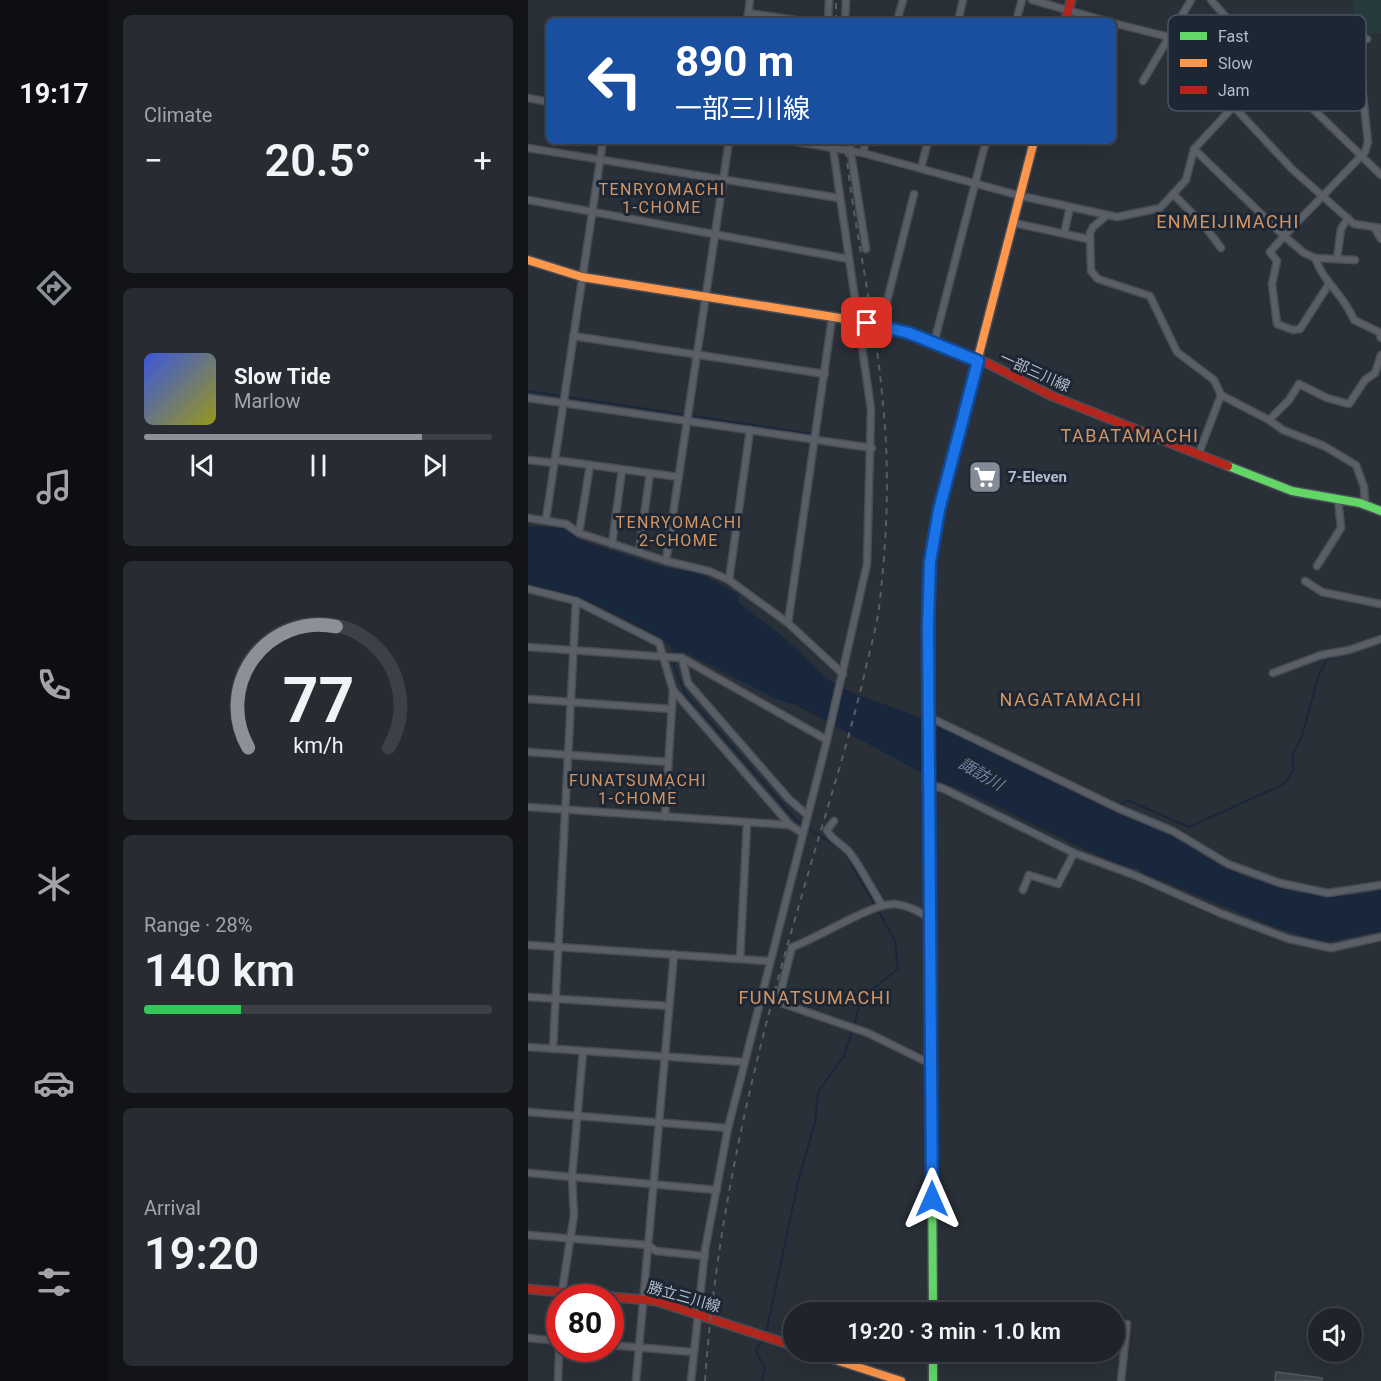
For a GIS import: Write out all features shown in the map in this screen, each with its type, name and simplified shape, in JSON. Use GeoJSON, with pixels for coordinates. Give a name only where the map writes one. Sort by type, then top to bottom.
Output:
{"type":"FeatureCollection","features":[{"type":"Feature","properties":{"kind":"main road"},"geometry":{"type":"LineString","coordinates":[[1066,18],[1071,0]]}},
{"type":"Feature","properties":{"kind":"main road"},"geometry":{"type":"LineString","coordinates":[[933,1302],[929,781],[930,562],[942,500],[1033,144]]}},
{"type":"Feature","properties":{"kind":"main road","name":"一部三川線"},"geometry":{"type":"LineString","coordinates":[[528,260],[582,277],[881,326],[934,343],[1027,382],[1052,396],[1292,491],[1307,496],[1365,502],[1381,511]]}},
{"type":"Feature","properties":{"kind":"main road","name":"勝立三川線"},"geometry":{"type":"LineString","coordinates":[[528,1289],[546,1292]]}},
{"type":"Feature","properties":{"kind":"main road","name":"勝立三川線"},"geometry":{"type":"LineString","coordinates":[[624,1298],[643,1299],[783,1342]]}},
{"type":"Feature","properties":{"kind":"main road"},"geometry":{"type":"LineString","coordinates":[[842,1362],[901,1381]]}},
{"type":"Feature","properties":{"kind":"main road"},"geometry":{"type":"LineString","coordinates":[[933,1362],[933,1381]]}},
{"type":"Feature","properties":{"kind":"street"},"geometry":{"type":"LineString","coordinates":[[747,18],[750,0]]}},
{"type":"Feature","properties":{"kind":"street"},"geometry":{"type":"LineString","coordinates":[[828,18],[829,0]]}},
{"type":"Feature","properties":{"kind":"street"},"geometry":{"type":"LineString","coordinates":[[844,18],[846,0]]}},
{"type":"Feature","properties":{"kind":"street"},"geometry":{"type":"LineString","coordinates":[[898,18],[903,0]]}},
{"type":"Feature","properties":{"kind":"street"},"geometry":{"type":"LineString","coordinates":[[959,18],[963,0]]}},
{"type":"Feature","properties":{"kind":"street"},"geometry":{"type":"LineString","coordinates":[[1017,18],[1022,0]]}},
{"type":"Feature","properties":{"kind":"street"},"geometry":{"type":"LineString","coordinates":[[1032,0],[1095,18]]}},
{"type":"Feature","properties":{"kind":"street"},"geometry":{"type":"LineString","coordinates":[[1182,15],[1191,0]]}},
{"type":"Feature","properties":{"kind":"street"},"geometry":{"type":"LineString","coordinates":[[1210,0],[1223,15]]}},
{"type":"Feature","properties":{"kind":"street"},"geometry":{"type":"LineString","coordinates":[[748,13],[782,18]]}},
{"type":"Feature","properties":{"kind":"street"},"geometry":{"type":"LineString","coordinates":[[1116,24],[1168,37]]}},
{"type":"Feature","properties":{"kind":"street"},"geometry":{"type":"LineString","coordinates":[[1143,81],[1168,39]]}},
{"type":"Feature","properties":{"kind":"street"},"geometry":{"type":"LineString","coordinates":[[528,98],[546,101]]}},
{"type":"Feature","properties":{"kind":"street"},"geometry":{"type":"LineString","coordinates":[[692,1381],[696,1314],[728,1128],[760,995],[827,740],[867,564],[872,409],[832,144],[850,151],[1021,196],[1117,217],[1160,208],[1186,180],[1194,149],[1227,111]]}},
{"type":"Feature","properties":{"kind":"street"},"geometry":{"type":"LineString","coordinates":[[1238,111],[1292,168],[1354,224],[1377,227],[1381,239]]}},
{"type":"Feature","properties":{"kind":"street"},"geometry":{"type":"LineString","coordinates":[[1315,111],[1381,174]]}},
{"type":"Feature","properties":{"kind":"street"},"geometry":{"type":"LineString","coordinates":[[1329,284],[1300,329],[1293,330],[1277,324],[1272,284],[1277,261],[1269,252],[1361,156],[1368,142],[1365,111]]}},
{"type":"Feature","properties":{"kind":"street"},"geometry":{"type":"LineString","coordinates":[[546,519],[602,144]]}},
{"type":"Feature","properties":{"kind":"street"},"geometry":{"type":"LineString","coordinates":[[666,561],[729,144]]}},
{"type":"Feature","properties":{"kind":"street"},"geometry":{"type":"LineString","coordinates":[[849,144],[866,249]]}},
{"type":"Feature","properties":{"kind":"street"},"geometry":{"type":"LineString","coordinates":[[863,153],[865,144]]}},
{"type":"Feature","properties":{"kind":"street"},"geometry":{"type":"LineString","coordinates":[[921,168],[927,144]]}},
{"type":"Feature","properties":{"kind":"street"},"geometry":{"type":"LineString","coordinates":[[934,343],[985,144]]}},
{"type":"Feature","properties":{"kind":"street"},"geometry":{"type":"LineString","coordinates":[[528,148],[839,198]]}},
{"type":"Feature","properties":{"kind":"street"},"geometry":{"type":"LineString","coordinates":[[1194,149],[1304,253],[1315,258],[1355,260]]}},
{"type":"Feature","properties":{"kind":"street"},"geometry":{"type":"LineString","coordinates":[[881,326],[914,194]]}},
{"type":"Feature","properties":{"kind":"street"},"geometry":{"type":"LineString","coordinates":[[1173,194],[1204,225],[1221,248]]}},
{"type":"Feature","properties":{"kind":"street"},"geometry":{"type":"LineString","coordinates":[[528,200],[849,259]]}},
{"type":"Feature","properties":{"kind":"street"},"geometry":{"type":"LineString","coordinates":[[1064,234],[1070,207]]}},
{"type":"Feature","properties":{"kind":"street"},"geometry":{"type":"LineString","coordinates":[[1106,216],[1093,227],[1088,239],[1091,271],[1098,279],[1150,296],[1177,352],[1214,380],[1221,395],[1269,420],[1283,430],[1324,446],[1356,465],[1364,487],[1365,502]]}},
{"type":"Feature","properties":{"kind":"street"},"geometry":{"type":"LineString","coordinates":[[1337,259],[1341,229],[1348,218]]}},
{"type":"Feature","properties":{"kind":"street"},"geometry":{"type":"LineString","coordinates":[[1014,223],[1088,239]]}},
{"type":"Feature","properties":{"kind":"street"},"geometry":{"type":"LineString","coordinates":[[1315,258],[1329,284],[1346,300],[1354,320],[1379,332],[1381,338]]}},
{"type":"Feature","properties":{"kind":"street"},"geometry":{"type":"LineString","coordinates":[[788,623],[832,318]]}},
{"type":"Feature","properties":{"kind":"street"},"geometry":{"type":"LineString","coordinates":[[573,336],[825,374]]}},
{"type":"Feature","properties":{"kind":"street"},"geometry":{"type":"LineString","coordinates":[[1269,420],[1289,400],[1299,384],[1327,398],[1349,404],[1365,380],[1375,373],[1381,356]]}},
{"type":"Feature","properties":{"kind":"street"},"geometry":{"type":"LineString","coordinates":[[1198,453],[1221,395]]}},
{"type":"Feature","properties":{"kind":"street"},"geometry":{"type":"LineString","coordinates":[[528,398],[872,447]]}},
{"type":"Feature","properties":{"kind":"street"},"geometry":{"type":"LineString","coordinates":[[729,580],[750,430]]}},
{"type":"Feature","properties":{"kind":"street"},"geometry":{"type":"LineString","coordinates":[[528,460],[590,465],[679,477]]}},
{"type":"Feature","properties":{"kind":"street"},"geometry":{"type":"LineString","coordinates":[[579,533],[590,465]]}},
{"type":"Feature","properties":{"kind":"street"},"geometry":{"type":"LineString","coordinates":[[612,544],[622,470]]}},
{"type":"Feature","properties":{"kind":"street"},"geometry":{"type":"LineString","coordinates":[[639,552],[650,473]]}},
{"type":"Feature","properties":{"kind":"street"},"geometry":{"type":"LineString","coordinates":[[1317,566],[1341,528],[1338,499]]}},
{"type":"Feature","properties":{"kind":"street"},"geometry":{"type":"LineString","coordinates":[[528,518],[546,519],[566,524],[579,533],[666,561],[709,571],[729,580],[788,623],[843,674]]}},
{"type":"Feature","properties":{"kind":"street"},"geometry":{"type":"LineString","coordinates":[[1305,581],[1322,592],[1381,604]]}},
{"type":"Feature","properties":{"kind":"street"},"geometry":{"type":"LineString","coordinates":[[528,589],[576,601],[659,643],[673,690],[665,817]]}},
{"type":"Feature","properties":{"kind":"street"},"geometry":{"type":"LineString","coordinates":[[553,1049],[570,755],[576,601]]}},
{"type":"Feature","properties":{"kind":"street"},"geometry":{"type":"LineString","coordinates":[[1273,673],[1321,655],[1349,650],[1381,639]]}},
{"type":"Feature","properties":{"kind":"street"},"geometry":{"type":"LineString","coordinates":[[528,647],[682,658],[827,740]]}},
{"type":"Feature","properties":{"kind":"street"},"geometry":{"type":"LineString","coordinates":[[682,658],[688,683],[788,798],[807,815]]}},
{"type":"Feature","properties":{"kind":"street"},"geometry":{"type":"LineString","coordinates":[[673,690],[790,825],[802,833]]}},
{"type":"Feature","properties":{"kind":"street"},"geometry":{"type":"LineString","coordinates":[[528,699],[671,709]]}},
{"type":"Feature","properties":{"kind":"street"},"geometry":{"type":"LineString","coordinates":[[929,719],[1120,809],[1173,831],[1228,864],[1280,883],[1328,893],[1381,885]]}},
{"type":"Feature","properties":{"kind":"street"},"geometry":{"type":"LineString","coordinates":[[528,752],[668,762]]}},
{"type":"Feature","properties":{"kind":"street"},"geometry":{"type":"LineString","coordinates":[[929,781],[1074,853],[1134,875],[1220,913],[1308,945],[1331,948],[1381,937]]}},
{"type":"Feature","properties":{"kind":"street"},"geometry":{"type":"LineString","coordinates":[[528,807],[790,825]]}},
{"type":"Feature","properties":{"kind":"street"},"geometry":{"type":"LineString","coordinates":[[834,821],[827,830],[831,838],[841,843],[850,853],[882,905]]}},
{"type":"Feature","properties":{"kind":"street"},"geometry":{"type":"LineString","coordinates":[[740,959],[747,823]]}},
{"type":"Feature","properties":{"kind":"street"},"geometry":{"type":"LineString","coordinates":[[1023,891],[1029,875],[1058,884],[1074,853]]}},
{"type":"Feature","properties":{"kind":"street"},"geometry":{"type":"LineString","coordinates":[[777,1002],[792,947],[814,939],[882,905],[908,906],[930,918]]}},
{"type":"Feature","properties":{"kind":"street"},"geometry":{"type":"LineString","coordinates":[[528,945],[769,962]]}},
{"type":"Feature","properties":{"kind":"street"},"geometry":{"type":"LineString","coordinates":[[636,1381],[674,954]]}},
{"type":"Feature","properties":{"kind":"street"},"geometry":{"type":"LineString","coordinates":[[760,995],[868,1033],[931,1064]]}},
{"type":"Feature","properties":{"kind":"street"},"geometry":{"type":"LineString","coordinates":[[528,997],[669,1006]]}},
{"type":"Feature","properties":{"kind":"street"},"geometry":{"type":"LineString","coordinates":[[528,1047],[744,1062]]}},
{"type":"Feature","properties":{"kind":"street"},"geometry":{"type":"LineString","coordinates":[[564,1284],[573,1215],[572,1177],[583,1051]]}},
{"type":"Feature","properties":{"kind":"street"},"geometry":{"type":"LineString","coordinates":[[528,1112],[728,1128]]}},
{"type":"Feature","properties":{"kind":"street"},"geometry":{"type":"LineString","coordinates":[[528,1173],[717,1190]]}},
{"type":"Feature","properties":{"kind":"street"},"geometry":{"type":"LineString","coordinates":[[528,1235],[648,1245],[656,1251],[705,1256]]}},
{"type":"Feature","properties":{"kind":"street"},"geometry":{"type":"LineString","coordinates":[[1121,1381],[1127,1324]]}},
{"type":"Feature","properties":{"kind":"street"},"geometry":{"type":"LineString","coordinates":[[528,1338],[546,1340]]}},
{"type":"Feature","properties":{"kind":"street"},"geometry":{"type":"LineString","coordinates":[[624,1346],[693,1352]]}},
{"type":"Feature","properties":{"kind":"street"},"geometry":{"type":"LineString","coordinates":[[558,1362],[558,1381]]}},
{"type":"Feature","properties":{"kind":"green space"},"geometry":{"type":"Polygon","coordinates":[[[1353,0],[1381,0],[1381,33],[1366,34],[1366,15],[1353,15],[1353,0]]]}},
{"type":"Feature","properties":{"kind":"water","name":"諏訪川"},"geometry":{"type":"Polygon","coordinates":[[[528,526],[564,528],[579,540],[663,567],[699,573],[738,594],[739,603],[781,635],[829,680],[850,692],[937,723],[1113,811],[1148,823],[1151,828],[1174,837],[1208,858],[1248,877],[1269,885],[1315,894],[1338,896],[1381,890],[1381,931],[1327,942],[1274,927],[1141,872],[1138,868],[1130,868],[1094,854],[967,792],[937,781],[796,705],[776,699],[684,652],[677,652],[661,638],[594,604],[528,584],[528,526]]]}},
{"type":"Feature","properties":{"kind":"building"},"geometry":{"type":"Polygon","coordinates":[[[1276,1372],[1322,1378],[1322,1381],[1275,1381],[1276,1372]]]}},
{"type":"Feature","properties":{"kind":"waterway"},"geometry":{"type":"LineString","coordinates":[[528,391],[812,434]]}},
{"type":"Feature","properties":{"kind":"waterway"},"geometry":{"type":"LineString","coordinates":[[674,648],[674,666],[685,693],[797,821],[844,851],[875,905]]}},
{"type":"Feature","properties":{"kind":"waterway"},"geometry":{"type":"LineString","coordinates":[[1341,654],[1356,651]]}},
{"type":"Feature","properties":{"kind":"waterway"},"geometry":{"type":"LineString","coordinates":[[1111,813],[1127,800],[1189,827],[1284,784],[1294,770],[1292,756],[1302,736],[1319,674],[1326,661],[1333,656]]}},
{"type":"Feature","properties":{"kind":"waterway"},"geometry":{"type":"LineString","coordinates":[[766,1333],[799,1178],[815,1123],[818,1092],[844,1056],[861,1001],[898,969],[895,941],[878,910]]}},
{"type":"Feature","properties":{"kind":"waterway"},"geometry":{"type":"LineString","coordinates":[[762,1381],[765,1369],[756,1351],[763,1339]]}},
{"type":"Feature","properties":{"kind":"railway"},"geometry":{"type":"LineString","coordinates":[[836,0],[836,18]]}},
{"type":"Feature","properties":{"kind":"railway"},"geometry":{"type":"LineString","coordinates":[[705,1381],[718,1260],[739,1139],[767,1019],[849,733],[879,608],[887,506],[885,430],[880,372],[853,207],[845,144]]}},
{"type":"Feature","properties":{"kind":"traffic: fast"},"geometry":{"type":"LineString","coordinates":[[1228,466],[1292,491],[1360,503],[1381,511]]}},
{"type":"Feature","properties":{"kind":"traffic: fast"},"geometry":{"type":"LineString","coordinates":[[930,866],[933,1302]]}},
{"type":"Feature","properties":{"kind":"traffic: fast"},"geometry":{"type":"LineString","coordinates":[[933,1362],[933,1381]]}},
{"type":"Feature","properties":{"kind":"traffic: slow"},"geometry":{"type":"LineString","coordinates":[[948,474],[1033,144]]}},
{"type":"Feature","properties":{"kind":"traffic: slow"},"geometry":{"type":"LineString","coordinates":[[528,260],[582,277],[846,319]]}},
{"type":"Feature","properties":{"kind":"traffic: slow"},"geometry":{"type":"LineString","coordinates":[[842,1362],[901,1381]]}},
{"type":"Feature","properties":{"kind":"traffic: jam"},"geometry":{"type":"LineString","coordinates":[[1066,18],[1071,0]]}},
{"type":"Feature","properties":{"kind":"traffic: jam"},"geometry":{"type":"LineString","coordinates":[[846,319],[872,323],[942,345],[987,363],[1052,396],[1228,466]]}},
{"type":"Feature","properties":{"kind":"traffic: jam"},"geometry":{"type":"LineString","coordinates":[[930,866],[930,562],[948,474]]}},
{"type":"Feature","properties":{"kind":"traffic: jam"},"geometry":{"type":"LineString","coordinates":[[528,1289],[656,1301],[783,1342]]}},
{"type":"Feature","properties":{"kind":"place","name":"7-Eleven"},"geometry":{"type":"Point","coordinates":[985,477]}},
{"type":"Feature","properties":{"kind":"district","name":"TENRYOMACHI 1-CHOME"},"geometry":{"type":"Point","coordinates":[662,198]}},
{"type":"Feature","properties":{"kind":"district","name":"ENMEIJIMACHI"},"geometry":{"type":"Point","coordinates":[1228,221]}},
{"type":"Feature","properties":{"kind":"district","name":"TABATAMACHI"},"geometry":{"type":"Point","coordinates":[1130,435]}},
{"type":"Feature","properties":{"kind":"district","name":"TENRYOMACHI 2-CHOME"},"geometry":{"type":"Point","coordinates":[679,531]}},
{"type":"Feature","properties":{"kind":"district","name":"NAGATAMACHI"},"geometry":{"type":"Point","coordinates":[1071,699]}},
{"type":"Feature","properties":{"kind":"district","name":"FUNATSUMACHI 1-CHOME"},"geometry":{"type":"Point","coordinates":[638,789]}},
{"type":"Feature","properties":{"kind":"district","name":"FUNATSUMACHI"},"geometry":{"type":"Point","coordinates":[815,997]}},
{"type":"Feature","properties":{"kind":"route"},"geometry":{"type":"LineString","coordinates":[[867,323],[909,333],[978,361],[939,510],[930,562],[928,625],[932,1199]]}}]}
